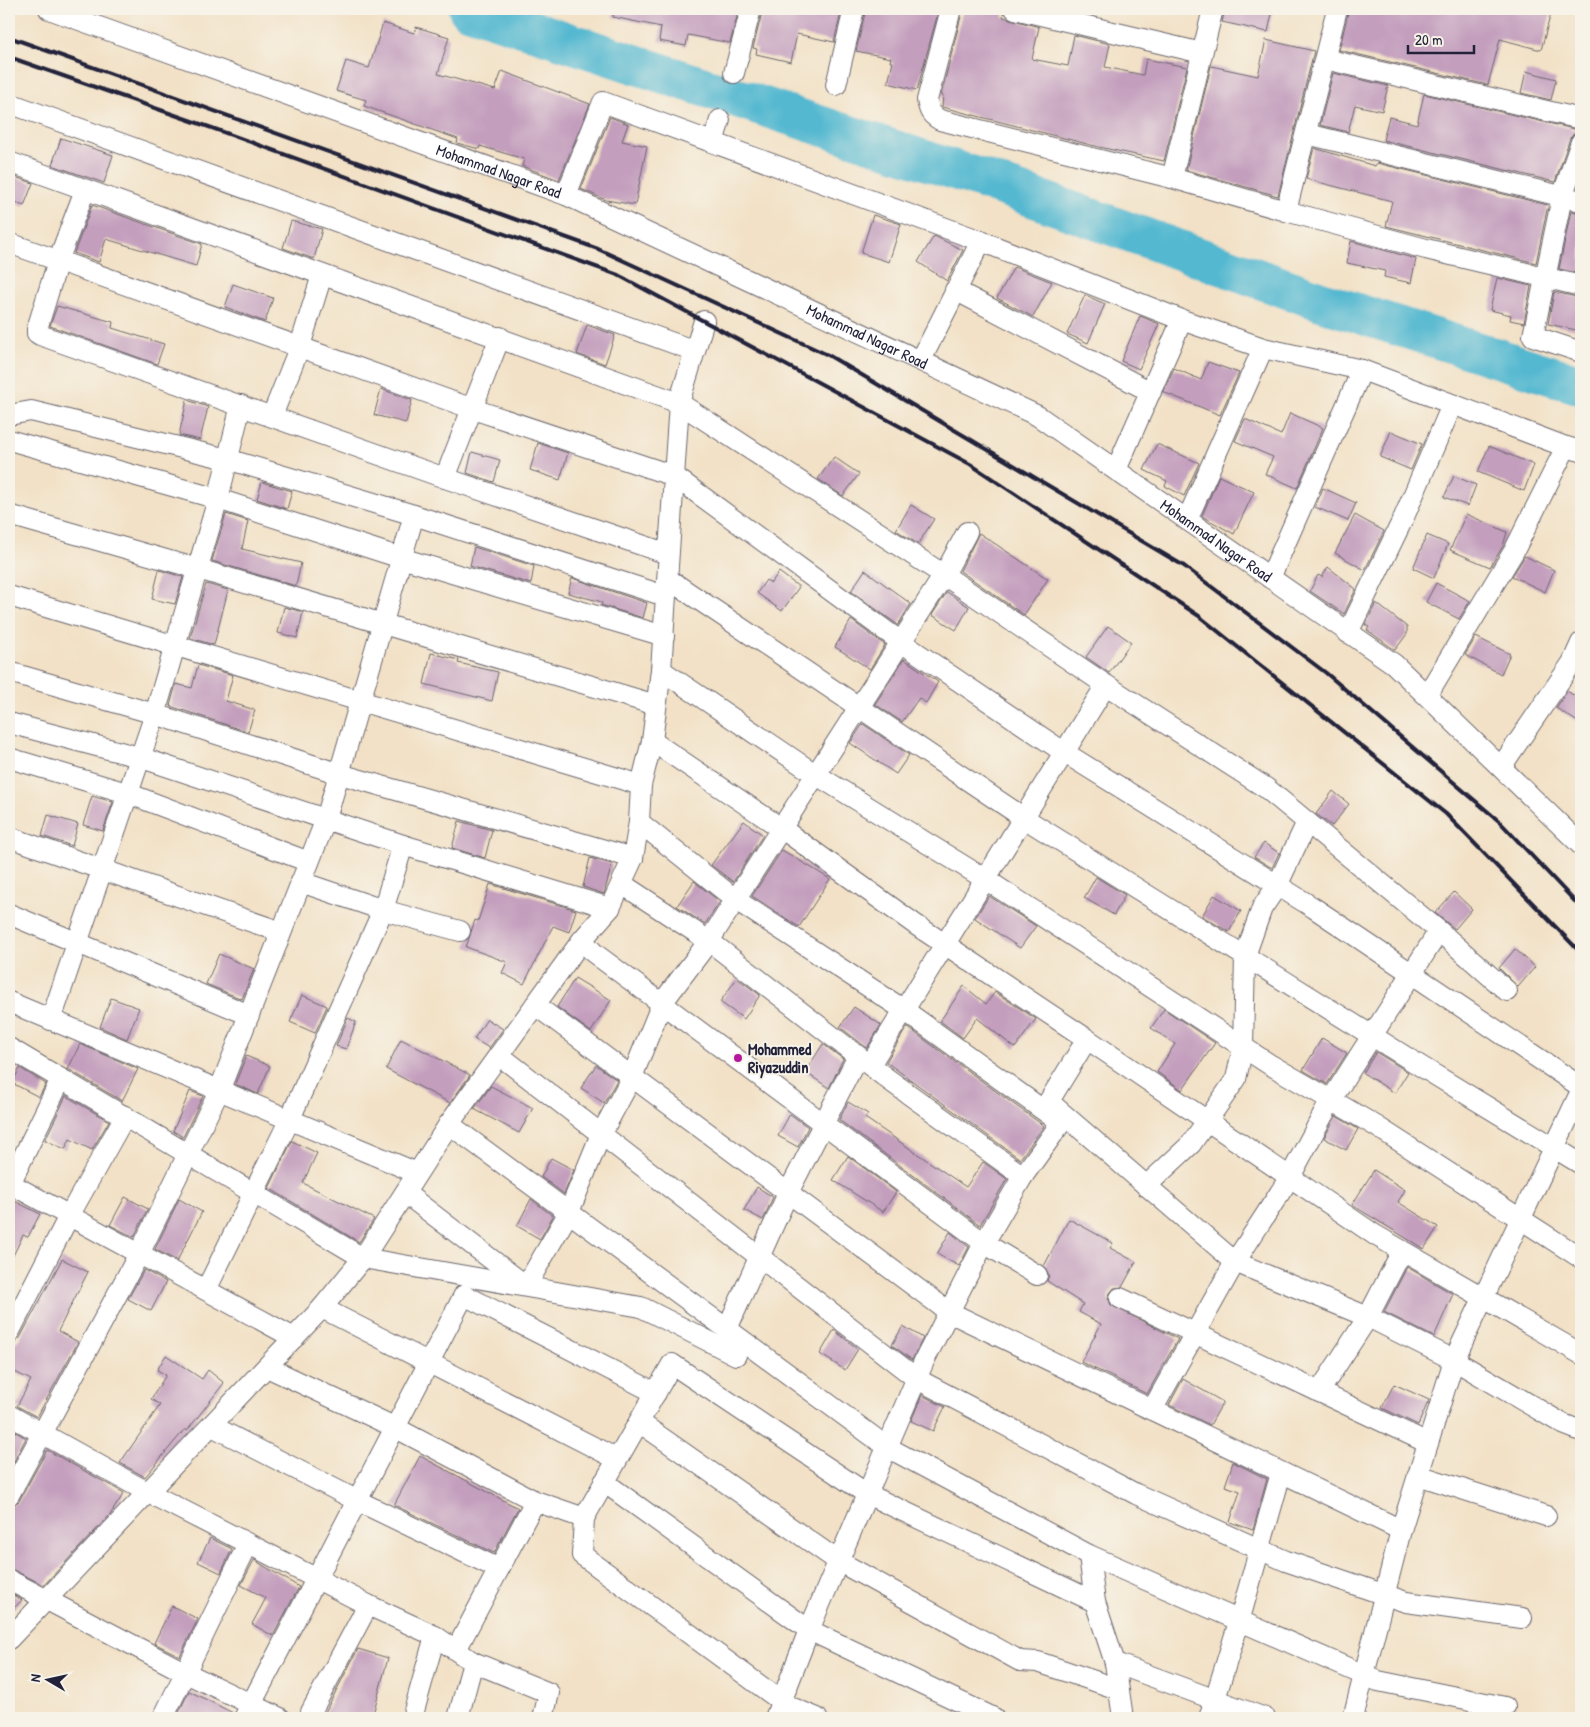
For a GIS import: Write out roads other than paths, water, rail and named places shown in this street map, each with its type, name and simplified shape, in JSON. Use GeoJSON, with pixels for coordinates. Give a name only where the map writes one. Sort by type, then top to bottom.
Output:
{"type":"FeatureCollection","features":[{"type":"Feature","properties":{"kind":"street","name":"Mohammad Nagar Road"},"geometry":{"type":"LineString","coordinates":[[49,9],[74,13],[566,195],[1038,416],[1394,664],[1579,837]]}},
{"type":"Feature","properties":{"kind":"street"},"geometry":{"type":"LineString","coordinates":[[734,73],[751,9]]}},
{"type":"Feature","properties":{"kind":"street"},"geometry":{"type":"LineString","coordinates":[[836,84],[854,9]]}},
{"type":"Feature","properties":{"kind":"street"},"geometry":{"type":"LineString","coordinates":[[951,9],[928,100],[929,111],[934,116],[950,122],[1172,178],[1286,211],[1581,286]]}},
{"type":"Feature","properties":{"kind":"street"},"geometry":{"type":"LineString","coordinates":[[1015,9],[1202,53]]}},
{"type":"Feature","properties":{"kind":"street"},"geometry":{"type":"LineString","coordinates":[[1172,178],[1213,9]]}},
{"type":"Feature","properties":{"kind":"street"},"geometry":{"type":"LineString","coordinates":[[1286,211],[1307,134],[1337,9]]}},
{"type":"Feature","properties":{"kind":"street"},"geometry":{"type":"LineString","coordinates":[[1325,59],[1581,119]]}},
{"type":"Feature","properties":{"kind":"street"},"geometry":{"type":"LineString","coordinates":[[566,195],[603,102],[981,241],[1182,320],[1263,348],[1362,370],[1573,449],[1427,695]]}},
{"type":"Feature","properties":{"kind":"street"},"geometry":{"type":"LineString","coordinates":[[9,103],[695,351]]}},
{"type":"Feature","properties":{"kind":"street"},"geometry":{"type":"LineString","coordinates":[[713,142],[720,120]]}},
{"type":"Feature","properties":{"kind":"street"},"geometry":{"type":"LineString","coordinates":[[1307,134],[1572,199]]}},
{"type":"Feature","properties":{"kind":"street"},"geometry":{"type":"LineString","coordinates":[[1581,142],[1572,199],[1545,278],[1533,336],[1581,352]]}},
{"type":"Feature","properties":{"kind":"street"},"geometry":{"type":"LineString","coordinates":[[9,162],[680,403],[944,575],[1106,685],[1266,788],[1439,931],[1507,991]]}},
{"type":"Feature","properties":{"kind":"street"},"geometry":{"type":"LineString","coordinates":[[85,190],[58,261],[37,333],[445,478],[668,554]]}},
{"type":"Feature","properties":{"kind":"street"},"geometry":{"type":"LineString","coordinates":[[921,360],[954,290],[981,241]]}},
{"type":"Feature","properties":{"kind":"street"},"geometry":{"type":"LineString","coordinates":[[9,243],[300,346],[473,410],[674,476],[901,642],[1065,753],[1314,908],[1581,1088]]}},
{"type":"Feature","properties":{"kind":"street"},"geometry":{"type":"LineString","coordinates":[[272,416],[300,346],[322,275]]}},
{"type":"Feature","properties":{"kind":"street"},"geometry":{"type":"LineString","coordinates":[[954,290],[1151,392]]}},
{"type":"Feature","properties":{"kind":"street"},"geometry":{"type":"LineString","coordinates":[[1116,470],[1182,320]]}},
{"type":"Feature","properties":{"kind":"street"},"geometry":{"type":"LineString","coordinates":[[9,1639],[322,1308],[363,1258],[449,1124],[582,940],[610,908],[633,858],[639,822],[641,785],[652,741],[664,636],[668,554],[680,403],[704,321]]}},
{"type":"Feature","properties":{"kind":"street"},"geometry":{"type":"LineString","coordinates":[[445,478],[500,337]]}},
{"type":"Feature","properties":{"kind":"street"},"geometry":{"type":"LineString","coordinates":[[1187,520],[1263,348]]}},
{"type":"Feature","properties":{"kind":"street"},"geometry":{"type":"LineString","coordinates":[[1270,578],[1362,370]]}},
{"type":"Feature","properties":{"kind":"street"},"geometry":{"type":"LineString","coordinates":[[51,1020],[155,714],[218,499],[241,405]]}},
{"type":"Feature","properties":{"kind":"street"},"geometry":{"type":"LineString","coordinates":[[1348,633],[1404,517],[1452,405]]}},
{"type":"Feature","properties":{"kind":"street"},"geometry":{"type":"LineString","coordinates":[[10,421],[31,411],[227,459],[667,588],[859,707],[1024,818],[1372,1036],[1581,1164]]}},
{"type":"Feature","properties":{"kind":"street"},"geometry":{"type":"LineString","coordinates":[[9,440],[218,499],[401,558],[664,636]]}},
{"type":"Feature","properties":{"kind":"street"},"geometry":{"type":"LineString","coordinates":[[9,515],[656,705]]}},
{"type":"Feature","properties":{"kind":"street"},"geometry":{"type":"LineString","coordinates":[[9,1495],[139,1254],[219,1091],[326,819],[414,515]]}},
{"type":"Feature","properties":{"kind":"street"},"geometry":{"type":"LineString","coordinates":[[526,1286],[569,1212],[601,1134],[632,1077],[662,1004],[709,941],[736,900],[944,575],[967,532]]}},
{"type":"Feature","properties":{"kind":"street"},"geometry":{"type":"LineString","coordinates":[[9,596],[641,785]]}},
{"type":"Feature","properties":{"kind":"street"},"geometry":{"type":"LineString","coordinates":[[1501,766],[1572,664],[1581,644]]}},
{"type":"Feature","properties":{"kind":"street"},"geometry":{"type":"LineString","coordinates":[[661,670],[816,774],[986,880],[1243,1047],[1376,1126],[1581,1258]]}},
{"type":"Feature","properties":{"kind":"street"},"geometry":{"type":"LineString","coordinates":[[9,672],[155,714],[340,774],[633,858]]}},
{"type":"Feature","properties":{"kind":"street"},"geometry":{"type":"LineString","coordinates":[[727,1329],[788,1193],[822,1124],[864,1061],[904,1010],[1106,685]]}},
{"type":"Feature","properties":{"kind":"street"},"geometry":{"type":"LineString","coordinates":[[9,723],[139,757],[403,844],[610,908]]}},
{"type":"Feature","properties":{"kind":"street"},"geometry":{"type":"LineString","coordinates":[[652,741],[781,828],[945,944],[1402,1251],[1581,1354]]}},
{"type":"Feature","properties":{"kind":"street"},"geometry":{"type":"LineString","coordinates":[[9,758],[127,793],[309,862]]}},
{"type":"Feature","properties":{"kind":"street"},"geometry":{"type":"LineString","coordinates":[[639,822],[736,900],[904,1010],[1061,1123]]}},
{"type":"Feature","properties":{"kind":"street"},"geometry":{"type":"LineString","coordinates":[[1146,1186],[1191,1144],[1236,1079],[1243,1047],[1245,956],[1262,908],[1277,886],[1307,822]]}},
{"type":"Feature","properties":{"kind":"street"},"geometry":{"type":"LineString","coordinates":[[9,837],[281,932]]}},
{"type":"Feature","properties":{"kind":"street"},"geometry":{"type":"LineString","coordinates":[[206,1290],[289,1121],[383,910],[403,844]]}},
{"type":"Feature","properties":{"kind":"street"},"geometry":{"type":"LineString","coordinates":[[302,882],[383,910],[460,931]]}},
{"type":"Feature","properties":{"kind":"street"},"geometry":{"type":"LineString","coordinates":[[622,884],[709,941],[864,1061],[1023,1176]]}},
{"type":"Feature","properties":{"kind":"street"},"geometry":{"type":"LineString","coordinates":[[9,914],[248,1015]]}},
{"type":"Feature","properties":{"kind":"street"},"geometry":{"type":"LineString","coordinates":[[1152,1410],[1235,1262],[1290,1177],[1331,1100],[1439,931]]}},
{"type":"Feature","properties":{"kind":"street"},"geometry":{"type":"LineString","coordinates":[[582,940],[594,953],[822,1124],[984,1243],[1037,1276]]}},
{"type":"Feature","properties":{"kind":"street"},"geometry":{"type":"LineString","coordinates":[[9,1002],[416,1173]]}},
{"type":"Feature","properties":{"kind":"street"},"geometry":{"type":"LineString","coordinates":[[535,1005],[949,1312],[1401,1530]]}},
{"type":"Feature","properties":{"kind":"street"},"geometry":{"type":"LineString","coordinates":[[1049,1101],[1087,1038]]}},
{"type":"Feature","properties":{"kind":"street"},"geometry":{"type":"LineString","coordinates":[[9,1048],[363,1258],[641,1307],[736,1355]]}},
{"type":"Feature","properties":{"kind":"street"},"geometry":{"type":"LineString","coordinates":[[499,1055],[917,1379],[1136,1494],[1286,1561],[1406,1602],[1522,1618]]}},
{"type":"Feature","properties":{"kind":"street"},"geometry":{"type":"LineString","coordinates":[[61,1079],[9,1184],[294,1338]]}},
{"type":"Feature","properties":{"kind":"street"},"geometry":{"type":"LineString","coordinates":[[1353,1718],[1401,1530],[1454,1360],[1581,1092]]}},
{"type":"Feature","properties":{"kind":"street"},"geometry":{"type":"LineString","coordinates":[[1049,1101],[1061,1123]]}},
{"type":"Feature","properties":{"kind":"street"},"geometry":{"type":"LineString","coordinates":[[1049,1101],[1235,1262],[1368,1317],[1454,1360],[1563,1424],[1581,1431]]}},
{"type":"Feature","properties":{"kind":"street"},"geometry":{"type":"LineString","coordinates":[[9,1333],[69,1216],[125,1116]]}},
{"type":"Feature","properties":{"kind":"street"},"geometry":{"type":"LineString","coordinates":[[778,1709],[809,1630],[887,1447],[949,1312],[984,1243],[1023,1176],[1061,1123]]}},
{"type":"Feature","properties":{"kind":"street"},"geometry":{"type":"LineString","coordinates":[[449,1124],[887,1447],[1089,1555],[1378,1681],[1505,1707]]}},
{"type":"Feature","properties":{"kind":"street"},"geometry":{"type":"LineString","coordinates":[[405,1193],[526,1286]]}},
{"type":"Feature","properties":{"kind":"street"},"geometry":{"type":"LineString","coordinates":[[1319,1392],[1368,1317],[1402,1251]]}},
{"type":"Feature","properties":{"kind":"street"},"geometry":{"type":"LineString","coordinates":[[248,1711],[428,1361],[464,1295],[656,1393]]}},
{"type":"Feature","properties":{"kind":"street"},"geometry":{"type":"LineString","coordinates":[[1120,1298],[1428,1443]]}},
{"type":"Feature","properties":{"kind":"street"},"geometry":{"type":"LineString","coordinates":[[322,1308],[618,1459]]}},
{"type":"Feature","properties":{"kind":"street"},"geometry":{"type":"LineString","coordinates":[[778,1709],[582,1555],[584,1518],[672,1364],[867,1494],[1095,1602]]}},
{"type":"Feature","properties":{"kind":"street"},"geometry":{"type":"LineString","coordinates":[[267,1367],[394,1427],[535,1501],[584,1518]]}},
{"type":"Feature","properties":{"kind":"street"},"geometry":{"type":"LineString","coordinates":[[9,1415],[149,1493],[368,1605],[434,1636],[473,1662],[549,1693],[543,1718]]}},
{"type":"Feature","properties":{"kind":"street"},"geometry":{"type":"LineString","coordinates":[[639,1422],[838,1561],[1020,1661],[1038,1662],[1118,1689]]}},
{"type":"Feature","properties":{"kind":"street"},"geometry":{"type":"LineString","coordinates":[[212,1426],[356,1500],[499,1570]]}},
{"type":"Feature","properties":{"kind":"street"},"geometry":{"type":"LineString","coordinates":[[1212,1709],[1239,1622],[1281,1472]]}},
{"type":"Feature","properties":{"kind":"street"},"geometry":{"type":"LineString","coordinates":[[1418,1475],[1546,1516]]}},
{"type":"Feature","properties":{"kind":"street"},"geometry":{"type":"LineString","coordinates":[[604,1482],[809,1630],[994,1718]]}},
{"type":"Feature","properties":{"kind":"street"},"geometry":{"type":"LineString","coordinates":[[456,1650],[535,1501]]}},
{"type":"Feature","properties":{"kind":"street"},"geometry":{"type":"LineString","coordinates":[[163,1718],[248,1544]]}},
{"type":"Feature","properties":{"kind":"street"},"geometry":{"type":"LineString","coordinates":[[1089,1555],[1095,1602],[1116,1663],[1123,1718]]}},
{"type":"Feature","properties":{"kind":"street"},"geometry":{"type":"LineString","coordinates":[[9,1580],[186,1673],[248,1711],[280,1718]]}},
{"type":"Feature","properties":{"kind":"street"},"geometry":{"type":"LineString","coordinates":[[310,1718],[311,1712],[368,1605]]}},
{"type":"Feature","properties":{"kind":"street"},"geometry":{"type":"LineString","coordinates":[[412,1718],[434,1636]]}},
{"type":"Feature","properties":{"kind":"street"},"geometry":{"type":"LineString","coordinates":[[458,1718],[473,1662]]}},
{"type":"Feature","properties":{"kind":"street"},"geometry":{"type":"LineString","coordinates":[[1116,1663],[1212,1709],[1265,1718]]}},
{"type":"Feature","properties":{"kind":"street"},"geometry":{"type":"LineString","coordinates":[[778,1709],[788,1706],[817,1718]]}},
{"type":"Feature","properties":{"kind":"waterway"},"geometry":{"type":"LineString","coordinates":[[468,9],[985,180],[1332,305],[1581,385]]}},
{"type":"Feature","properties":{"kind":"railway"},"geometry":{"type":"LineString","coordinates":[[9,37],[598,249],[828,355],[1184,566],[1326,673],[1500,822],[1581,908]]}},
{"type":"Feature","properties":{"kind":"railway"},"geometry":{"type":"LineString","coordinates":[[9,57],[212,128],[618,275],[970,464],[1199,616],[1446,814],[1581,953]]}},
{"type":"Feature","properties":{"kind":"place","name":"Mohammed Riyazuddin"},"geometry":{"type":"Point","coordinates":[738,1058]}}]}
